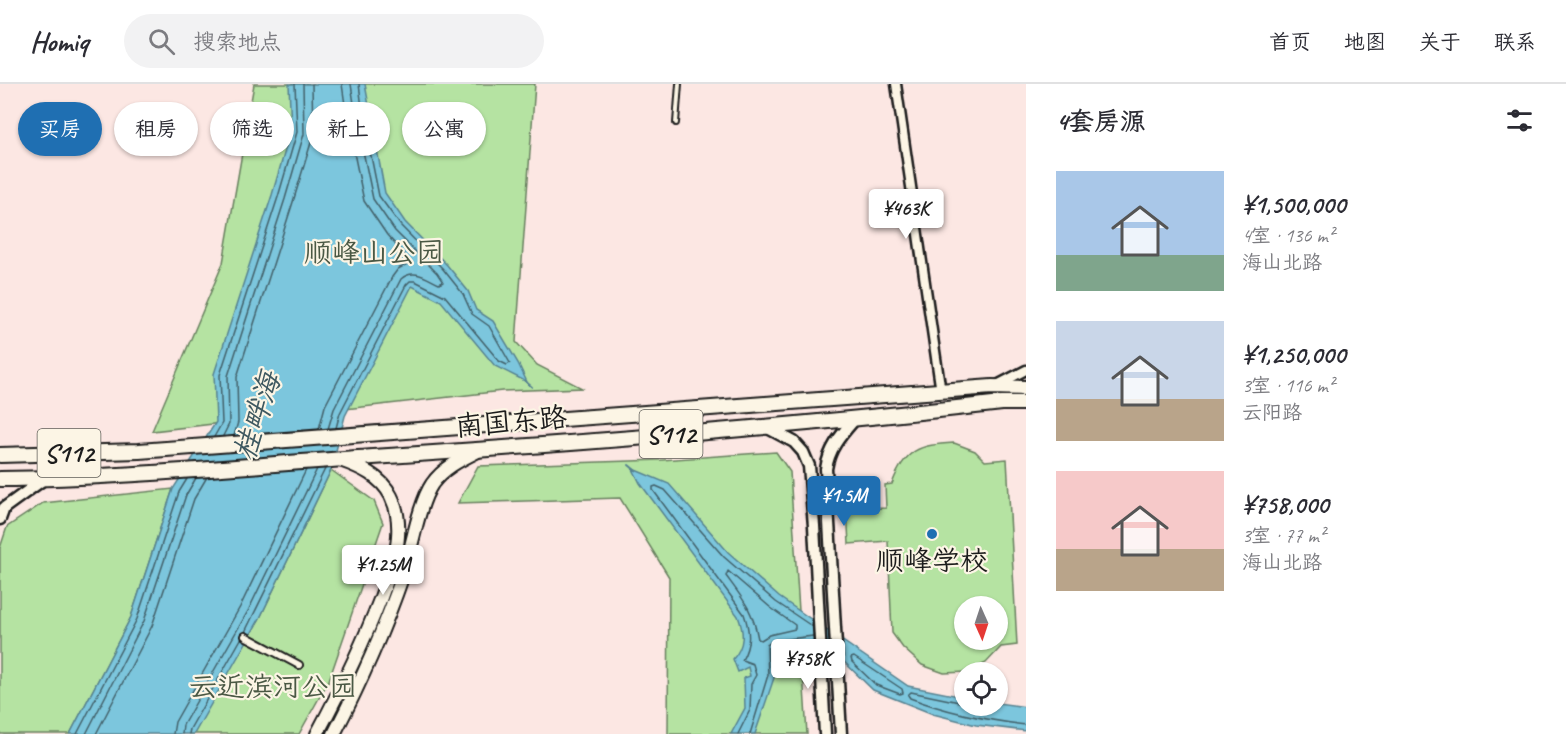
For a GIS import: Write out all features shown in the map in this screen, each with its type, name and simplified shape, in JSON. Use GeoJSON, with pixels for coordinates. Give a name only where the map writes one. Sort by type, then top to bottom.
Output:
{"type":"FeatureCollection","features":[{"type":"Feature","properties":{"kind":"highway","name":"南国东路"},"geometry":{"type":"LineString","coordinates":[[0,455],[139,451],[992,387],[1026,388]]}},
{"type":"Feature","properties":{"kind":"highway","name":"南国东路"},"geometry":{"type":"LineString","coordinates":[[0,479],[134,474],[482,449],[854,420],[1026,403]]}},
{"type":"Feature","properties":{"kind":"main road"},"geometry":{"type":"LineString","coordinates":[[334,734],[356,693],[387,623],[431,486],[449,467],[482,449]]}},
{"type":"Feature","properties":{"kind":"main road"},"geometry":{"type":"LineString","coordinates":[[317,734],[369,629],[398,541],[398,519],[390,493],[378,479],[358,466],[339,459]]}},
{"type":"Feature","properties":{"kind":"main road"},"geometry":{"type":"LineString","coordinates":[[369,629],[382,611],[386,612],[387,623]]}},
{"type":"Feature","properties":{"kind":"street"},"geometry":{"type":"LineString","coordinates":[[896,84],[941,392]]}},
{"type":"Feature","properties":{"kind":"street"},"geometry":{"type":"LineString","coordinates":[[992,387],[1026,370]]}},
{"type":"Feature","properties":{"kind":"street"},"geometry":{"type":"LineString","coordinates":[[841,734],[826,469],[832,447],[854,420]]}},
{"type":"Feature","properties":{"kind":"street"},"geometry":{"type":"LineString","coordinates":[[764,426],[794,442],[803,452],[809,466],[825,734]]}},
{"type":"Feature","properties":{"kind":"street"},"geometry":{"type":"LineString","coordinates":[[0,519],[4,508],[44,479]]}},
{"type":"Feature","properties":{"kind":"street"},"geometry":{"type":"LineString","coordinates":[[245,636],[298,665]]}},
{"type":"Feature","properties":{"kind":"lane"},"geometry":{"type":"LineString","coordinates":[[676,123],[679,84]]}},
{"type":"Feature","properties":{"kind":"green space","name":"顺峰山公园"},"geometry":{"type":"Polygon","coordinates":[[[254,84],[535,84],[516,342],[537,365],[582,388],[502,391],[152,431],[223,263],[242,156],[294,156],[294,102],[251,102],[254,84]]]}},
{"type":"Feature","properties":{"kind":"green space"},"geometry":{"type":"Polygon","coordinates":[[[954,443],[975,451],[985,461],[1007,459],[1017,645],[1008,646],[1008,596],[954,596],[954,650],[998,650],[987,662],[954,662],[954,673],[944,673],[922,665],[903,648],[892,633],[888,541],[849,544],[847,509],[886,508],[885,485],[892,484],[908,456],[931,445],[954,443]]]}},
{"type":"Feature","properties":{"kind":"green space"},"geometry":{"type":"Polygon","coordinates":[[[776,452],[790,472],[807,734],[668,734],[669,577],[620,498],[458,503],[478,466],[661,460],[776,452]]]}},
{"type":"Feature","properties":{"kind":"green space","name":"云近滨河公园"},"geometry":{"type":"Polygon","coordinates":[[[331,470],[374,501],[383,523],[329,680],[299,734],[190,734],[260,618],[331,470]]]}},
{"type":"Feature","properties":{"kind":"green space"},"geometry":{"type":"Polygon","coordinates":[[[173,489],[131,617],[70,734],[0,734],[0,548],[7,527],[43,503],[173,489]]]}},
{"type":"Feature","properties":{"kind":"water","name":"桂畔海"},"geometry":{"type":"Polygon","coordinates":[[[289,84],[365,84],[368,102],[306,102],[306,156],[378,156],[385,193],[405,222],[447,265],[468,291],[476,310],[493,321],[527,382],[495,366],[441,301],[412,286],[345,416],[331,470],[260,618],[194,734],[70,734],[131,617],[173,489],[216,422],[214,374],[283,156],[294,156],[294,102],[290,102],[289,84]]]}},
{"type":"Feature","properties":{"kind":"water"},"geometry":{"type":"Polygon","coordinates":[[[633,469],[669,484],[728,552],[779,597],[908,686],[954,695],[954,716],[1008,716],[1008,704],[1026,707],[1026,731],[976,725],[933,714],[873,690],[834,652],[817,642],[772,648],[775,675],[755,734],[731,734],[745,708],[744,678],[750,676],[748,667],[738,672],[733,659],[740,649],[742,638],[738,616],[640,483],[633,469]]]}},
{"type":"Feature","properties":{"kind":"waterway"},"geometry":{"type":"LineString","coordinates":[[525,381],[532,387]]}},
{"type":"Feature","properties":{"kind":"waterway"},"geometry":{"type":"LineString","coordinates":[[629,465],[635,470]]}},
{"type":"Feature","properties":{"kind":"place","name":"顺峰学校"},"geometry":{"type":"Point","coordinates":[932,534]}}]}
